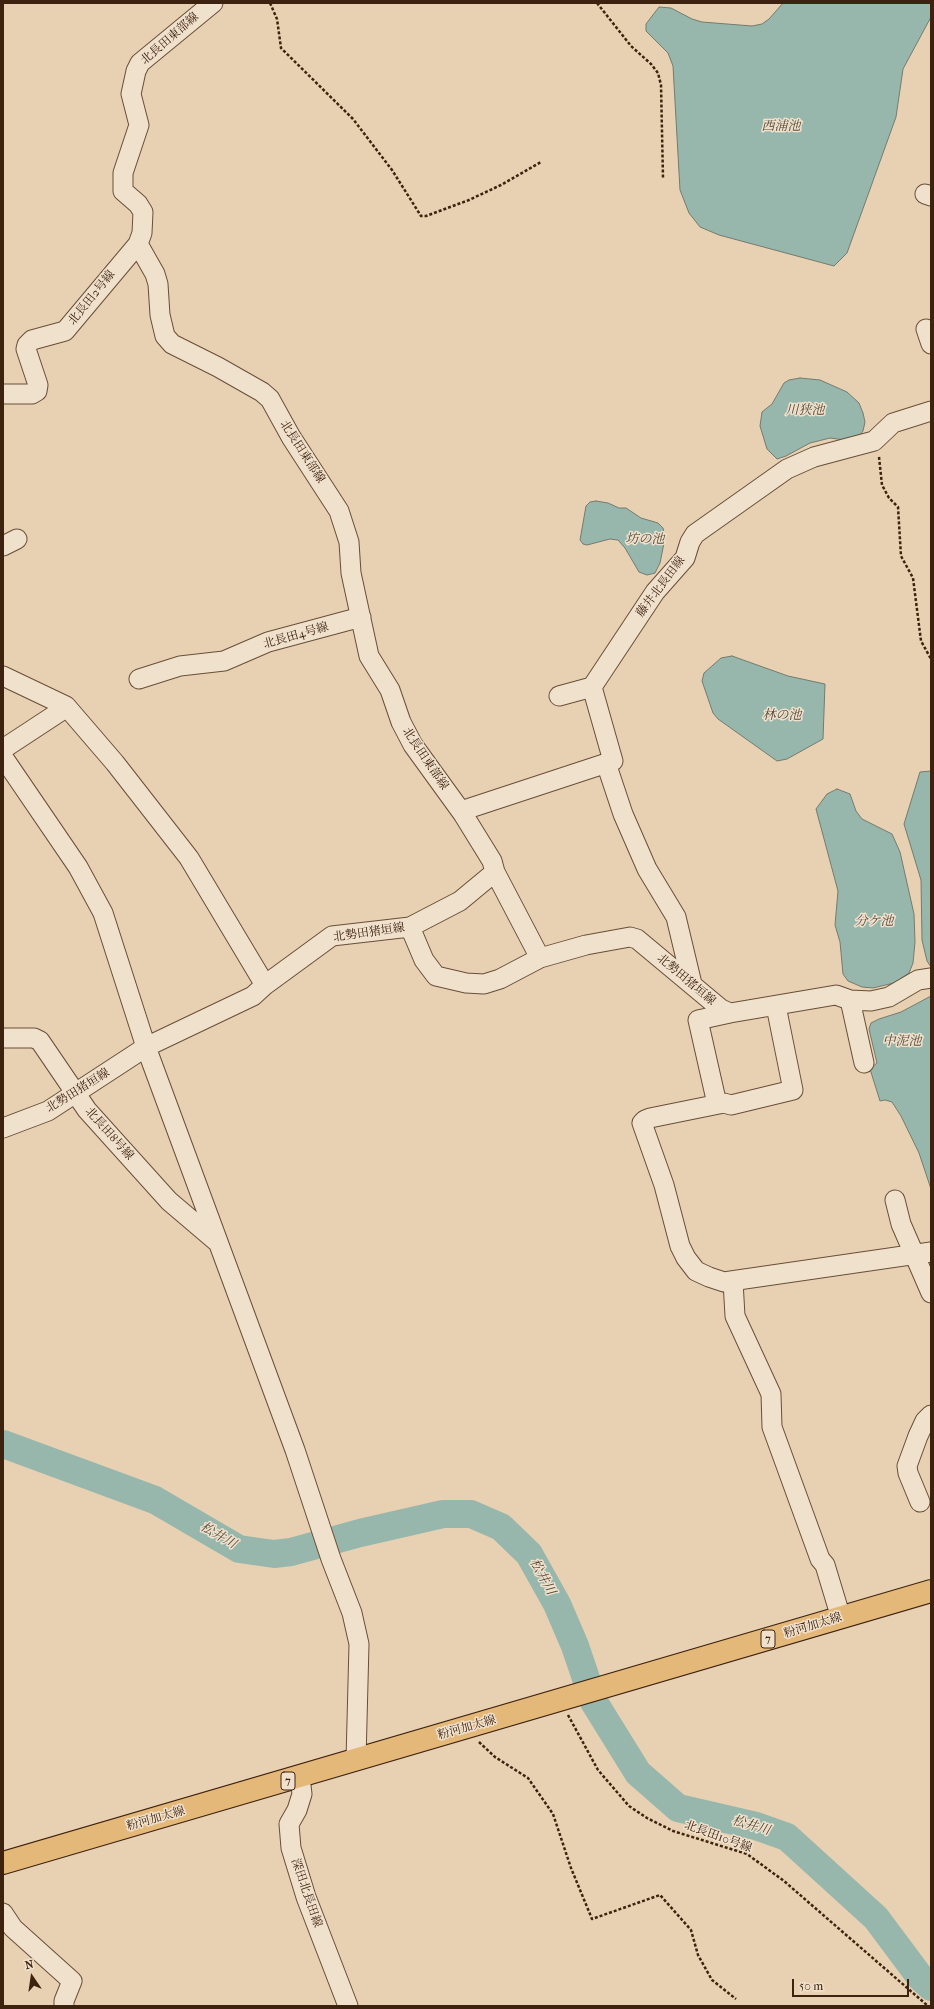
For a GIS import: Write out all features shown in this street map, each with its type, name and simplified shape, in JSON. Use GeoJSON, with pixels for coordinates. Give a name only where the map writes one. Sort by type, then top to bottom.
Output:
{"type":"FeatureCollection","features":[{"type":"Feature","properties":{"kind":"main road","name":"粉河加太線"},"geometry":{"type":"LineString","coordinates":[[3,1863],[931,1591]]}},
{"type":"Feature","properties":{"kind":"street","name":"北長田東部線"},"geometry":{"type":"LineString","coordinates":[[213,3],[140,63],[136,71],[131,94],[139,125],[122,180],[123,191],[138,204],[143,212],[142,233],[138,244],[155,274],[158,284],[160,315],[165,336],[172,344],[218,367],[262,392],[270,399],[301,453],[329,493],[339,511],[349,542],[351,573],[369,656],[390,690],[400,722],[413,745],[461,811],[492,861],[495,872],[540,958]]}},
{"type":"Feature","properties":{"kind":"street","name":"北長田2号線"},"geometry":{"type":"LineString","coordinates":[[3,394],[32,394],[37,391],[38,385],[26,349],[27,345],[32,340],[65,331],[138,244]]}},
{"type":"Feature","properties":{"kind":"street","name":"藤井北長田線"},"geometry":{"type":"LineString","coordinates":[[592,688],[655,592],[685,558],[690,542],[695,534],[787,469],[814,457],[874,441],[893,423],[931,411]]}},
{"type":"Feature","properties":{"kind":"street","name":"北長田4号線"},"geometry":{"type":"LineString","coordinates":[[139,679],[180,666],[224,661],[268,642],[360,617]]}},
{"type":"Feature","properties":{"kind":"street"},"geometry":{"type":"LineString","coordinates":[[3,676],[67,707],[115,763],[189,858],[265,985]]}},
{"type":"Feature","properties":{"kind":"street"},"geometry":{"type":"LineString","coordinates":[[461,811],[613,761],[592,688],[559,696]]}},
{"type":"Feature","properties":{"kind":"street"},"geometry":{"type":"LineString","coordinates":[[3,748],[67,707]]}},
{"type":"Feature","properties":{"kind":"street"},"geometry":{"type":"LineString","coordinates":[[3,757],[78,867],[103,913],[146,1047],[295,1450],[331,1559],[352,1613],[359,1644],[356,1760]]}},
{"type":"Feature","properties":{"kind":"street"},"geometry":{"type":"LineString","coordinates":[[606,763],[623,814],[647,869],[676,917],[692,984]]}},
{"type":"Feature","properties":{"kind":"street"},"geometry":{"type":"LineString","coordinates":[[410,927],[460,901],[495,872]]}},
{"type":"Feature","properties":{"kind":"street","name":"北勢田猪垣線"},"geometry":{"type":"LineString","coordinates":[[3,1128],[48,1111],[146,1047],[253,996],[265,985],[332,936],[410,927],[424,960],[436,976],[466,984],[484,984],[500,979],[540,958],[586,945],[630,937],[637,939],[721,1009],[730,1013]]}},
{"type":"Feature","properties":{"kind":"street"},"geometry":{"type":"LineString","coordinates":[[717,1104],[698,1020],[836,995],[850,1000],[871,1001],[889,997],[918,980],[931,978]]}},
{"type":"Feature","properties":{"kind":"street"},"geometry":{"type":"LineString","coordinates":[[850,1000],[864,1064]]}},
{"type":"Feature","properties":{"kind":"street"},"geometry":{"type":"LineString","coordinates":[[776,1006],[793,1090],[731,1105],[724,1103],[717,1104],[650,1118],[645,1120],[642,1124],[664,1185],[680,1246],[686,1258],[696,1271],[724,1282],[923,1252]]}},
{"type":"Feature","properties":{"kind":"street","name":"北長田8号線"},"geometry":{"type":"LineString","coordinates":[[3,1038],[34,1038],[40,1041],[87,1110],[169,1201],[218,1242]]}},
{"type":"Feature","properties":{"kind":"street"},"geometry":{"type":"LineString","coordinates":[[895,1200],[901,1224],[923,1252],[931,1293]]}},
{"type":"Feature","properties":{"kind":"street"},"geometry":{"type":"LineString","coordinates":[[733,1281],[735,1316],[771,1394],[772,1427],[820,1559],[825,1565],[841,1618]]}},
{"type":"Feature","properties":{"kind":"street"},"geometry":{"type":"LineString","coordinates":[[920,1502],[908,1473],[908,1466],[918,1436],[925,1421],[931,1414]]}},
{"type":"Feature","properties":{"kind":"street","name":"深田北長田線"},"geometry":{"type":"LineString","coordinates":[[300,1777],[302,1794],[289,1824],[291,1848],[306,1897],[348,2006]]}},
{"type":"Feature","properties":{"kind":"street"},"geometry":{"type":"LineString","coordinates":[[3,1913],[13,1928],[72,1981],[64,2001],[64,2006]]}},
{"type":"Feature","properties":{"kind":"path"},"geometry":{"type":"LineString","coordinates":[[270,3],[277,19],[281,48],[353,120],[392,170],[421,216],[426,216],[469,200],[501,185],[541,162]]}},
{"type":"Feature","properties":{"kind":"path"},"geometry":{"type":"LineString","coordinates":[[597,3],[631,46],[651,64],[658,73],[661,85],[664,178]]}},
{"type":"Feature","properties":{"kind":"path"},"geometry":{"type":"LineString","coordinates":[[877,437],[882,485],[889,498],[898,507],[901,556],[913,578],[921,642],[931,659]]}},
{"type":"Feature","properties":{"kind":"path","name":"北長田10号線"},"geometry":{"type":"LineString","coordinates":[[566,1699],[598,1770],[629,1806],[647,1818],[674,1831],[747,1854],[784,1881],[928,2006]]}},
{"type":"Feature","properties":{"kind":"path"},"geometry":{"type":"LineString","coordinates":[[463,1729],[496,1757],[528,1778],[553,1814],[571,1868],[592,1919],[660,1895],[691,1930],[698,1955],[712,1980],[736,1999]]}},
{"type":"Feature","properties":{"kind":"water","name":"西浦池"},"geometry":{"type":"Polygon","coordinates":[[[783,3],[931,3],[931,17],[903,69],[896,117],[847,253],[834,266],[719,235],[700,227],[689,213],[680,190],[673,66],[668,53],[646,31],[646,24],[659,7],[671,8],[692,19],[702,22],[752,26],[762,24],[769,19],[783,3]]]}},
{"type":"Feature","properties":{"kind":"water","name":"川狭池"},"geometry":{"type":"Polygon","coordinates":[[[800,378],[820,380],[847,392],[859,403],[865,422],[863,431],[859,436],[845,440],[830,438],[810,443],[786,456],[777,459],[767,449],[760,426],[762,412],[772,404],[784,383],[789,380],[800,378]]]}},
{"type":"Feature","properties":{"kind":"water","name":"坊の池"},"geometry":{"type":"Polygon","coordinates":[[[596,501],[608,503],[619,508],[626,508],[641,518],[658,523],[663,528],[665,538],[660,563],[655,573],[647,575],[639,572],[625,548],[618,540],[610,539],[587,545],[583,544],[580,540],[586,506],[590,502],[596,501]]]}},
{"type":"Feature","properties":{"kind":"water","name":"林の池"},"geometry":{"type":"Polygon","coordinates":[[[732,656],[788,676],[825,684],[823,739],[787,759],[777,761],[718,719],[713,713],[702,681],[704,673],[721,658],[732,656]]]}},
{"type":"Feature","properties":{"kind":"water"},"geometry":{"type":"Polygon","coordinates":[[[931,771],[931,967],[927,961],[922,940],[921,880],[904,824],[920,772],[931,771]]]}},
{"type":"Feature","properties":{"kind":"water","name":"分ケ池"},"geometry":{"type":"Polygon","coordinates":[[[837,789],[850,794],[856,811],[862,819],[892,834],[900,852],[914,914],[915,942],[913,963],[909,973],[894,983],[873,988],[862,987],[848,981],[843,974],[840,942],[835,925],[838,891],[816,809],[827,794],[837,789]]]}},
{"type":"Feature","properties":{"kind":"water","name":"中泥池"},"geometry":{"type":"Polygon","coordinates":[[[931,996],[931,1189],[919,1153],[901,1116],[892,1102],[885,1100],[880,1101],[870,1069],[877,1063],[869,1029],[871,1023],[901,1012],[931,996]]]}},
{"type":"Feature","properties":{"kind":"waterway","name":"松井川"},"geometry":{"type":"LineString","coordinates":[[3,1444],[155,1500],[239,1549],[274,1554],[291,1552],[360,1533],[443,1514],[471,1514],[501,1527],[529,1554],[557,1604],[575,1646],[594,1702],[638,1773],[678,1808],[756,1826],[787,1837],[876,1918],[920,1977],[931,1987]]}}]}
